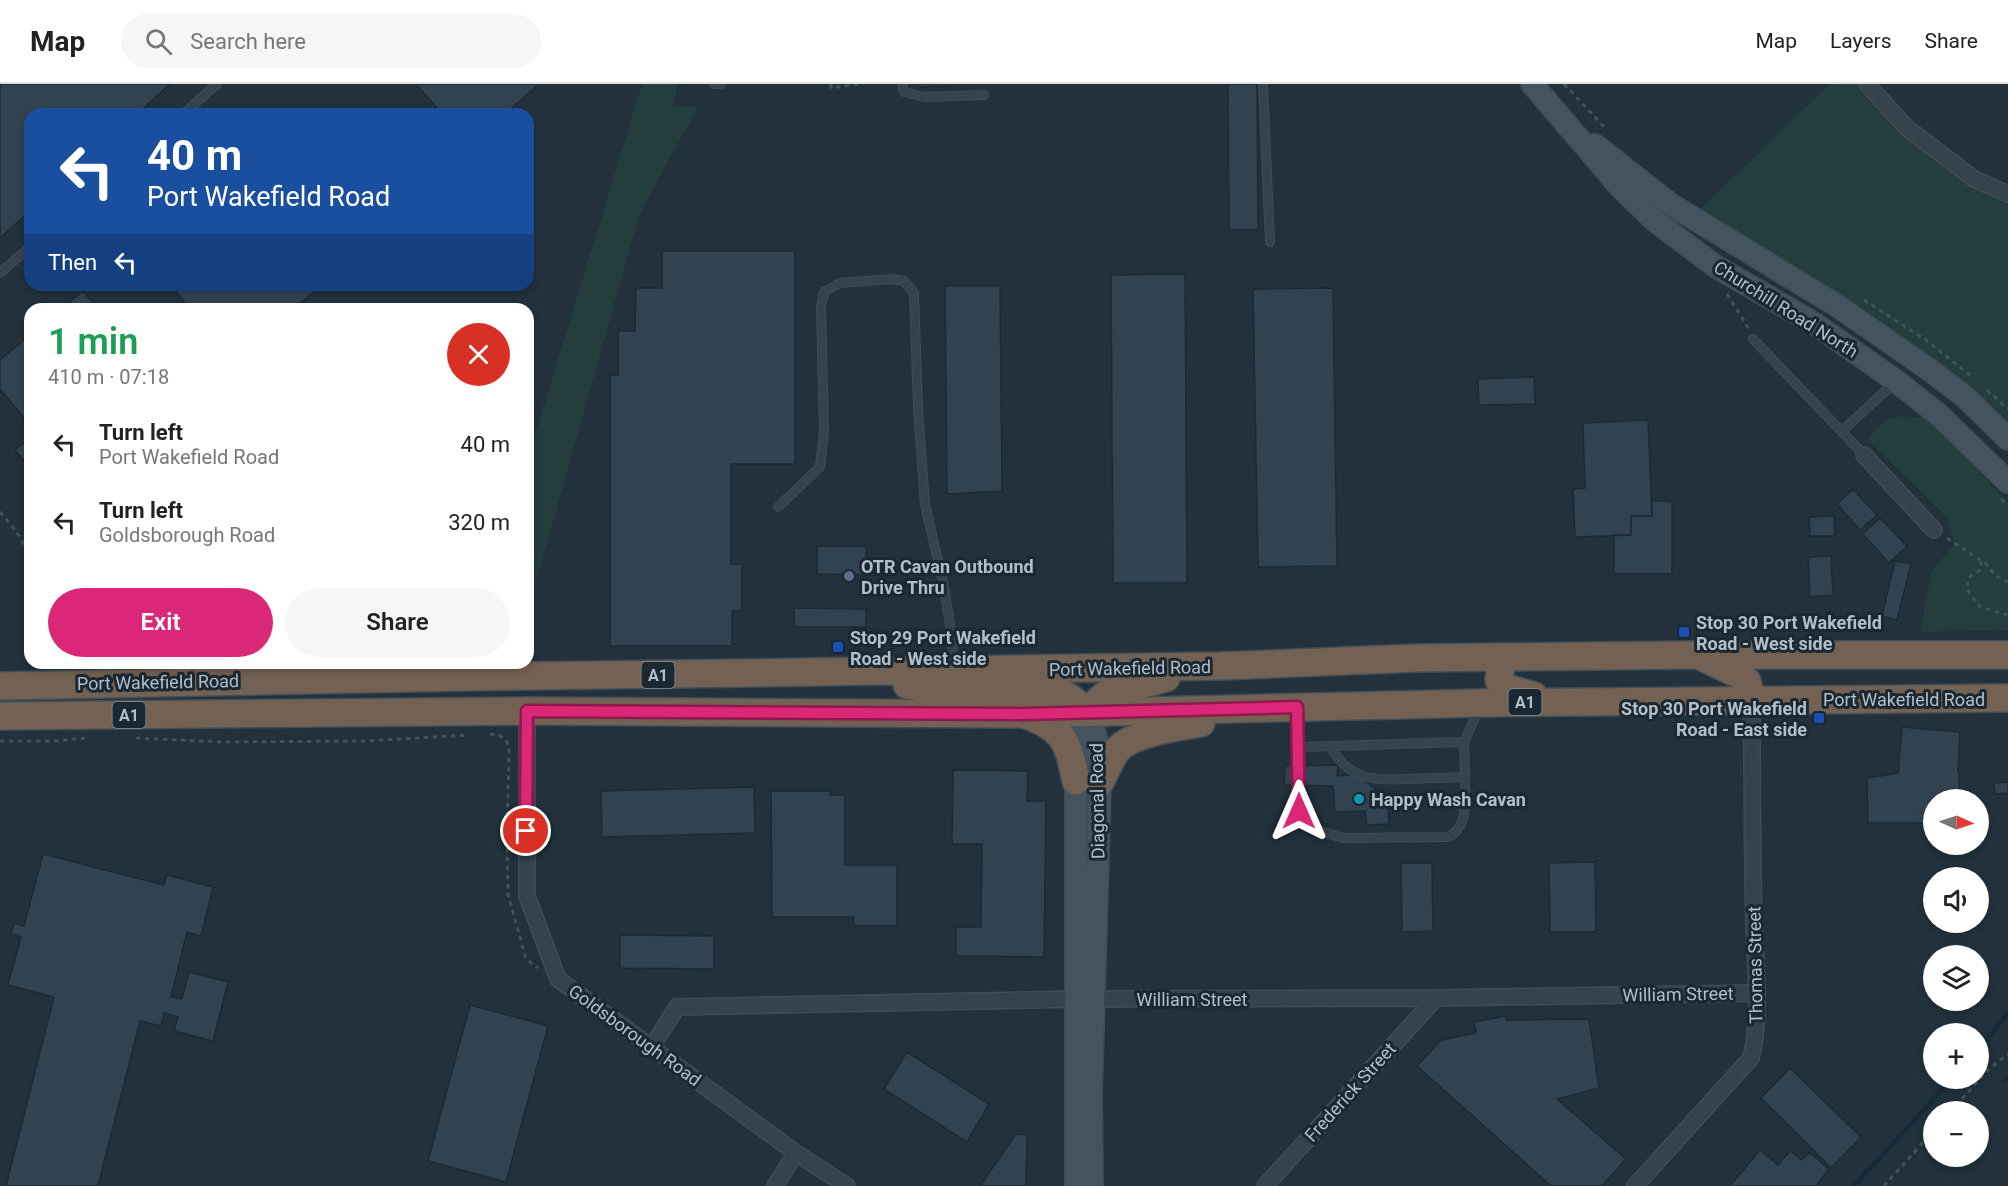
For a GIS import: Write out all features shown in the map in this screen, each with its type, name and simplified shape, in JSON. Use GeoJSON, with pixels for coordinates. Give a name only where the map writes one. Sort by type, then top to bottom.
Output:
{"type":"FeatureCollection","features":[{"type":"Feature","properties":{"kind":"highway","name":"Port Wakefield Road"},"geometry":{"type":"LineString","coordinates":[[0,686],[178,681],[1221,666],[1417,658],[2006,654]]}},
{"type":"Feature","properties":{"kind":"highway"},"geometry":{"type":"LineString","coordinates":[[1698,655],[1740,675],[1747,681],[1752,700]]}},
{"type":"Feature","properties":{"kind":"highway"},"geometry":{"type":"LineString","coordinates":[[1502,657],[1499,680],[1503,687],[1555,702]]}},
{"type":"Feature","properties":{"kind":"highway"},"geometry":{"type":"LineString","coordinates":[[810,673],[957,692],[1051,690],[1063,692],[1086,712],[1106,694],[1139,684],[1221,666]]}},
{"type":"Feature","properties":{"kind":"highway"},"geometry":{"type":"LineString","coordinates":[[178,681],[254,703],[258,714]]}},
{"type":"Feature","properties":{"kind":"highway","name":"Port Wakefield Road"},"geometry":{"type":"LineString","coordinates":[[0,716],[527,711],[1024,714],[1481,703],[2008,698]]}},
{"type":"Feature","properties":{"kind":"highway"},"geometry":{"type":"LineString","coordinates":[[1024,714],[1047,723],[1065,742],[1088,781],[1119,748],[1146,735],[1171,728],[1297,707]]}},
{"type":"Feature","properties":{"kind":"street","name":"Churchill Road North"},"geometry":{"type":"LineString","coordinates":[[1532,84],[1621,188],[1655,221],[1715,266],[1815,324],[1896,381],[1939,415],[2008,482]]}},
{"type":"Feature","properties":{"kind":"street"},"geometry":{"type":"LineString","coordinates":[[1867,84],[1907,128],[1974,179],[2008,194]]}},
{"type":"Feature","properties":{"kind":"street","name":"Churchill Road North"},"geometry":{"type":"LineString","coordinates":[[1572,129],[1608,153],[1670,204],[1836,305],[1927,368],[1964,396],[2008,439]]}},
{"type":"Feature","properties":{"kind":"street"},"geometry":{"type":"LineString","coordinates":[[1896,381],[1927,368]]}},
{"type":"Feature","properties":{"kind":"street"},"geometry":{"type":"LineString","coordinates":[[1864,455],[1935,530]]}},
{"type":"Feature","properties":{"kind":"street","name":"Thomas Street"},"geometry":{"type":"LineString","coordinates":[[1635,1186],[1751,1058],[1755,1039],[1756,993],[1752,835],[1752,700]]}},
{"type":"Feature","properties":{"kind":"street","name":"Goldsborough Road"},"geometry":{"type":"LineString","coordinates":[[527,711],[527,896],[558,979],[796,1154],[847,1186]]}},
{"type":"Feature","properties":{"kind":"street","name":"Diagonal Road"},"geometry":{"type":"LineString","coordinates":[[1076,1186],[1085,999],[1088,781],[1081,727],[1086,712]]}},
{"type":"Feature","properties":{"kind":"street","name":"William Street"},"geometry":{"type":"LineString","coordinates":[[651,1048],[677,1007],[1085,999],[1436,998],[1756,993]]}},
{"type":"Feature","properties":{"kind":"street","name":"Frederick Street"},"geometry":{"type":"LineString","coordinates":[[1264,1186],[1436,998]]}},
{"type":"Feature","properties":{"kind":"street","name":"Diagonal Road"},"geometry":{"type":"LineString","coordinates":[[1085,999],[1092,1186]]}},
{"type":"Feature","properties":{"kind":"street"},"geometry":{"type":"LineString","coordinates":[[776,1186],[796,1154]]}},
{"type":"Feature","properties":{"kind":"lane"},"geometry":{"type":"LineString","coordinates":[[190,108],[218,84]]}},
{"type":"Feature","properties":{"kind":"lane"},"geometry":{"type":"LineString","coordinates":[[714,84],[721,84]]}},
{"type":"Feature","properties":{"kind":"lane"},"geometry":{"type":"LineString","coordinates":[[902,84],[904,92],[924,97],[984,95]]}},
{"type":"Feature","properties":{"kind":"lane"},"geometry":{"type":"LineString","coordinates":[[1263,84],[1270,242]]}},
{"type":"Feature","properties":{"kind":"lane"},"geometry":{"type":"LineString","coordinates":[[0,273],[24,252]]}},
{"type":"Feature","properties":{"kind":"lane"},"geometry":{"type":"LineString","coordinates":[[778,507],[820,467],[824,431],[820,307],[824,292],[840,283],[893,279],[904,281],[914,293],[918,410],[925,504],[944,586],[952,638],[954,671]]}},
{"type":"Feature","properties":{"kind":"lane"},"geometry":{"type":"LineString","coordinates":[[1753,339],[1864,455]]}},
{"type":"Feature","properties":{"kind":"lane"},"geometry":{"type":"LineString","coordinates":[[1842,431],[1896,381]]}},
{"type":"Feature","properties":{"kind":"lane"},"geometry":{"type":"LineString","coordinates":[[1297,707],[1299,811],[1307,824],[1343,838],[1443,838],[1452,836],[1462,824],[1465,777],[1464,742],[1481,703]]}},
{"type":"Feature","properties":{"kind":"lane"},"geometry":{"type":"LineString","coordinates":[[1299,747],[1464,742]]}},
{"type":"Feature","properties":{"kind":"lane"},"geometry":{"type":"LineString","coordinates":[[1330,746],[1339,760],[1349,769],[1357,775],[1374,780],[1465,777]]}},
{"type":"Feature","properties":{"kind":"path"},"geometry":{"type":"LineString","coordinates":[[831,84],[831,88],[859,84]]}},
{"type":"Feature","properties":{"kind":"path"},"geometry":{"type":"LineString","coordinates":[[1727,293],[1753,339]]}},
{"type":"Feature","properties":{"kind":"path"},"geometry":{"type":"LineString","coordinates":[[0,512],[24,545]]}},
{"type":"Feature","properties":{"kind":"path"},"geometry":{"type":"LineString","coordinates":[[1935,530],[1981,560],[1997,577],[2008,582]]}},
{"type":"Feature","properties":{"kind":"path"},"geometry":{"type":"LineString","coordinates":[[1981,560],[1980,570],[1968,578],[1967,590],[1980,607],[2008,615]]}},
{"type":"Feature","properties":{"kind":"path"},"geometry":{"type":"LineString","coordinates":[[132,737],[222,742],[367,741],[477,734]]}},
{"type":"Feature","properties":{"kind":"path"},"geometry":{"type":"LineString","coordinates":[[487,734],[499,735],[506,740],[509,748],[508,894],[516,927],[526,959],[558,979]]}},
{"type":"Feature","properties":{"kind":"path"},"geometry":{"type":"LineString","coordinates":[[0,741],[54,741],[93,737]]}},
{"type":"Feature","properties":{"kind":"path"},"geometry":{"type":"LineString","coordinates":[[1960,1101],[1988,1070],[2008,1054]]}},
{"type":"Feature","properties":{"kind":"path"},"geometry":{"type":"LineString","coordinates":[[1884,1186],[1923,1142]]}},
{"type":"Feature","properties":{"kind":"green space"},"geometry":{"type":"Polygon","coordinates":[[[642,84],[678,84],[673,106],[698,107],[640,213],[534,589],[534,438],[642,84]]]}},
{"type":"Feature","properties":{"kind":"green space"},"geometry":{"type":"Polygon","coordinates":[[[1829,84],[1867,84],[1907,128],[2008,193],[2008,439],[2001,431],[1693,217],[1829,84]]]}},
{"type":"Feature","properties":{"kind":"green space"},"geometry":{"type":"Polygon","coordinates":[[[1901,416],[1924,418],[1951,440],[2008,503],[2008,630],[1920,632],[1932,570],[1954,545],[1948,518],[1867,440],[1883,421],[1901,416]]]}},
{"type":"Feature","properties":{"kind":"building"},"geometry":{"type":"Polygon","coordinates":[[[0,84],[170,84],[144,108],[24,108],[24,216],[0,238],[0,84]]]}},
{"type":"Feature","properties":{"kind":"building"},"geometry":{"type":"Polygon","coordinates":[[[416,84],[539,84],[512,108],[437,108],[416,84]]]}},
{"type":"Feature","properties":{"kind":"building"},"geometry":{"type":"Polygon","coordinates":[[[918,84],[951,84],[951,86],[918,87],[918,84]]]}},
{"type":"Feature","properties":{"kind":"building"},"geometry":{"type":"Polygon","coordinates":[[[1228,84],[1257,84],[1258,230],[1229,230],[1228,84]]]}},
{"type":"Feature","properties":{"kind":"building"},"geometry":{"type":"Polygon","coordinates":[[[662,251],[795,251],[795,464],[731,464],[731,564],[742,564],[742,611],[732,611],[732,646],[610,646],[610,375],[618,375],[618,331],[635,331],[636,288],[662,288],[662,251]]]}},
{"type":"Feature","properties":{"kind":"building"},"geometry":{"type":"Polygon","coordinates":[[[1185,274],[1187,583],[1113,583],[1111,275],[1185,274]]]}},
{"type":"Feature","properties":{"kind":"building"},"geometry":{"type":"Polygon","coordinates":[[[945,286],[1000,286],[1002,491],[947,494],[945,286]]]}},
{"type":"Feature","properties":{"kind":"building"},"geometry":{"type":"Polygon","coordinates":[[[1333,288],[1337,566],[1258,567],[1253,289],[1333,288]]]}},
{"type":"Feature","properties":{"kind":"building"},"geometry":{"type":"Polygon","coordinates":[[[83,291],[93,303],[68,303],[83,291]]]}},
{"type":"Feature","properties":{"kind":"building"},"geometry":{"type":"Polygon","coordinates":[[[175,291],[314,291],[301,303],[186,303],[175,291]]]}},
{"type":"Feature","properties":{"kind":"building"},"geometry":{"type":"Polygon","coordinates":[[[24,340],[24,418],[0,389],[0,360],[24,340]]]}},
{"type":"Feature","properties":{"kind":"building"},"geometry":{"type":"Polygon","coordinates":[[[1534,377],[1535,404],[1479,405],[1478,379],[1534,377]]]}},
{"type":"Feature","properties":{"kind":"building"},"geometry":{"type":"Polygon","coordinates":[[[1648,420],[1652,516],[1631,516],[1631,535],[1575,537],[1573,489],[1585,488],[1583,423],[1648,420]]]}},
{"type":"Feature","properties":{"kind":"building"},"geometry":{"type":"Polygon","coordinates":[[[24,443],[24,461],[15,450],[24,443]]]}},
{"type":"Feature","properties":{"kind":"building"},"geometry":{"type":"Polygon","coordinates":[[[1853,489],[1877,515],[1860,530],[1837,504],[1853,489]]]}},
{"type":"Feature","properties":{"kind":"building"},"geometry":{"type":"Polygon","coordinates":[[[1652,501],[1672,501],[1672,574],[1614,574],[1614,535],[1631,535],[1631,516],[1652,516],[1652,501]]]}},
{"type":"Feature","properties":{"kind":"building"},"geometry":{"type":"Polygon","coordinates":[[[1834,516],[1835,536],[1810,536],[1809,517],[1834,516]]]}},
{"type":"Feature","properties":{"kind":"building"},"geometry":{"type":"Polygon","coordinates":[[[1880,518],[1907,546],[1889,563],[1863,534],[1880,518]]]}},
{"type":"Feature","properties":{"kind":"building"},"geometry":{"type":"Polygon","coordinates":[[[817,546],[866,546],[866,564],[878,564],[878,575],[817,574],[817,546]]]}},
{"type":"Feature","properties":{"kind":"building"},"geometry":{"type":"Polygon","coordinates":[[[1831,556],[1833,595],[1810,597],[1808,557],[1831,556]]]}},
{"type":"Feature","properties":{"kind":"building"},"geometry":{"type":"Polygon","coordinates":[[[1895,561],[1911,564],[1897,620],[1882,616],[1895,561]]]}},
{"type":"Feature","properties":{"kind":"building"},"geometry":{"type":"Polygon","coordinates":[[[794,608],[866,609],[866,627],[794,627],[794,608]]]}},
{"type":"Feature","properties":{"kind":"building"},"geometry":{"type":"Polygon","coordinates":[[[1902,727],[1960,732],[1960,789],[1923,789],[1923,823],[1868,823],[1867,778],[1898,773],[1902,727]]]}},
{"type":"Feature","properties":{"kind":"building","name":"Happy Wash Cavan"},"geometry":{"type":"Polygon","coordinates":[[[1338,765],[1337,776],[1351,775],[1362,778],[1381,794],[1388,804],[1389,824],[1367,825],[1365,811],[1335,812],[1333,786],[1284,785],[1285,766],[1338,765]]]}},
{"type":"Feature","properties":{"kind":"building"},"geometry":{"type":"Polygon","coordinates":[[[953,770],[1028,771],[1027,801],[1046,801],[1044,957],[956,956],[956,927],[981,927],[982,844],[952,844],[953,770]]]}},
{"type":"Feature","properties":{"kind":"building"},"geometry":{"type":"Polygon","coordinates":[[[2008,782],[2008,793],[1995,794],[1994,783],[2008,782]]]}},
{"type":"Feature","properties":{"kind":"building"},"geometry":{"type":"Polygon","coordinates":[[[754,787],[755,833],[602,837],[601,791],[754,787]]]}},
{"type":"Feature","properties":{"kind":"building"},"geometry":{"type":"Polygon","coordinates":[[[771,791],[830,791],[830,795],[845,795],[845,865],[897,865],[897,926],[854,926],[854,917],[772,917],[771,791]]]}},
{"type":"Feature","properties":{"kind":"building"},"geometry":{"type":"Polygon","coordinates":[[[43,854],[164,885],[167,875],[213,887],[201,936],[187,932],[171,997],[182,999],[189,972],[228,982],[213,1041],[174,1031],[178,1017],[164,1013],[161,1026],[140,1021],[98,1186],[6,1186],[54,997],[8,985],[21,937],[11,934],[14,923],[24,926],[43,854]]]}},
{"type":"Feature","properties":{"kind":"building"},"geometry":{"type":"Polygon","coordinates":[[[1595,862],[1596,932],[1550,932],[1549,863],[1595,862]]]}},
{"type":"Feature","properties":{"kind":"building"},"geometry":{"type":"Polygon","coordinates":[[[1401,863],[1432,863],[1433,931],[1402,932],[1401,863]]]}},
{"type":"Feature","properties":{"kind":"building"},"geometry":{"type":"Polygon","coordinates":[[[620,935],[714,936],[714,969],[620,968],[620,935]]]}},
{"type":"Feature","properties":{"kind":"building"},"geometry":{"type":"Polygon","coordinates":[[[470,1005],[548,1026],[506,1182],[428,1161],[470,1005]]]}},
{"type":"Feature","properties":{"kind":"building"},"geometry":{"type":"Polygon","coordinates":[[[1506,1016],[1506,1020],[1589,1019],[1599,1088],[1557,1099],[1626,1159],[1602,1186],[1551,1186],[1417,1066],[1441,1040],[1476,1033],[1474,1022],[1506,1016]]]}},
{"type":"Feature","properties":{"kind":"building"},"geometry":{"type":"Polygon","coordinates":[[[907,1052],[989,1104],[967,1142],[884,1089],[907,1052]]]}},
{"type":"Feature","properties":{"kind":"building"},"geometry":{"type":"Polygon","coordinates":[[[1790,1068],[1861,1137],[1831,1168],[1761,1098],[1790,1068]]]}},
{"type":"Feature","properties":{"kind":"building"},"geometry":{"type":"Polygon","coordinates":[[[1016,1134],[1027,1135],[1026,1186],[980,1186],[1016,1134]]]}},
{"type":"Feature","properties":{"kind":"building"},"geometry":{"type":"Polygon","coordinates":[[[1760,1150],[1778,1165],[1790,1151],[1802,1160],[1809,1152],[1829,1169],[1816,1186],[1730,1186],[1760,1150]]]}},
{"type":"Feature","properties":{"kind":"waterway"},"geometry":{"type":"LineString","coordinates":[[1989,1036],[2008,1013]]}},
{"type":"Feature","properties":{"kind":"waterway"},"geometry":{"type":"LineString","coordinates":[[2004,1080],[2008,1079]]}},
{"type":"Feature","properties":{"kind":"waterway"},"geometry":{"type":"LineString","coordinates":[[1854,1186],[1943,1089]]}},
{"type":"Feature","properties":{"kind":"place","name":"OTR Cavan Outbound Drive Thru"},"geometry":{"type":"Point","coordinates":[849,576]}},
{"type":"Feature","properties":{"kind":"place","name":"Stop 30 Port Wakefield Road - West side"},"geometry":{"type":"Point","coordinates":[1684,632]}},
{"type":"Feature","properties":{"kind":"place","name":"Stop 29 Port Wakefield Road - West side"},"geometry":{"type":"Point","coordinates":[838,647]}},
{"type":"Feature","properties":{"kind":"place","name":"Stop 30 Port Wakefield Road - East side"},"geometry":{"type":"Point","coordinates":[1819,718]}},
{"type":"Feature","properties":{"kind":"place","name":"Happy Wash Cavan"},"geometry":{"type":"Point","coordinates":[1359,799]}},
{"type":"Feature","properties":{"kind":"route"},"geometry":{"type":"LineString","coordinates":[[526,831],[527,711],[1024,714],[1297,707],[1299,811]]}}]}
